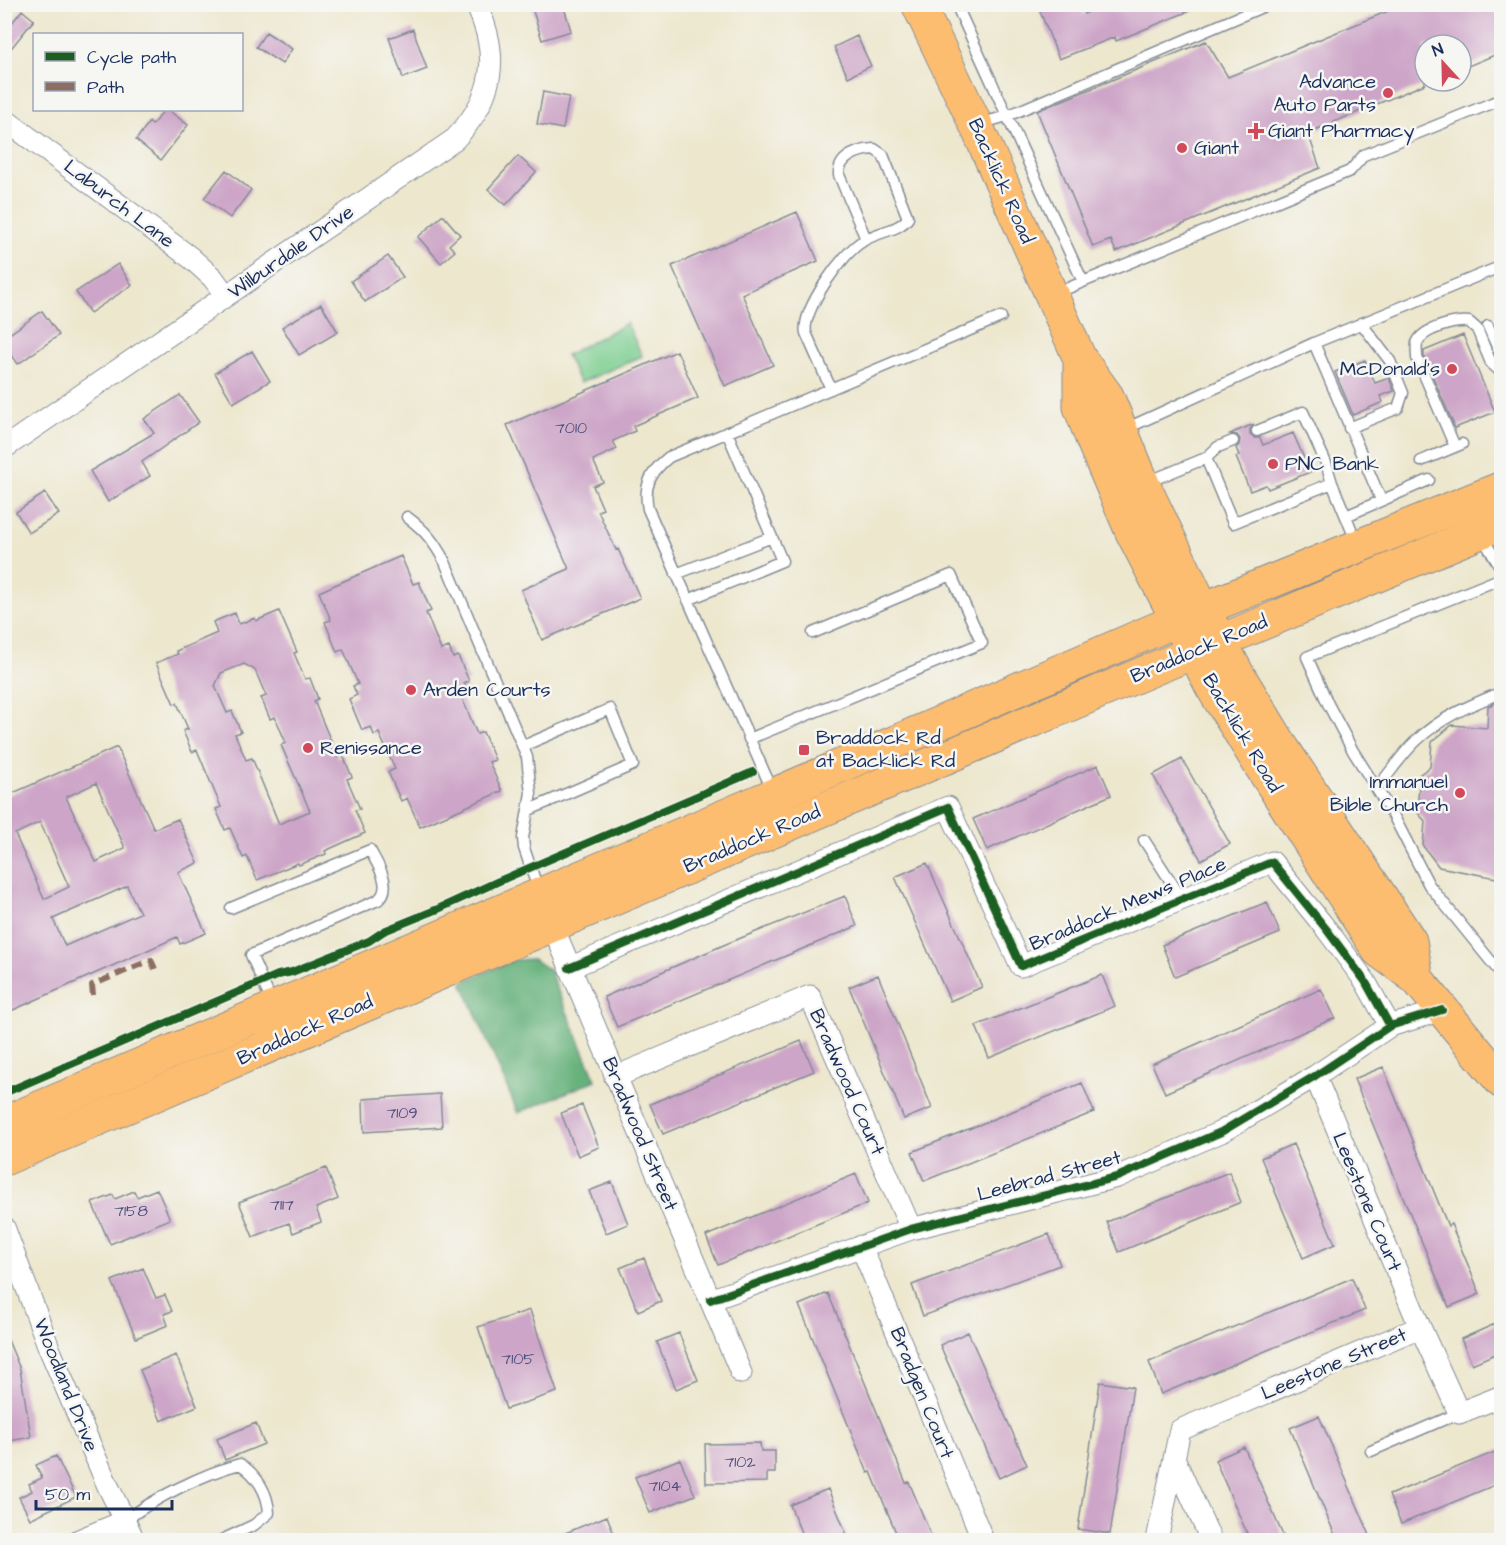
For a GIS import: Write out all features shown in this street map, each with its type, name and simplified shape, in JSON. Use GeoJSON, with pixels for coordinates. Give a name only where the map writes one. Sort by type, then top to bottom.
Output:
{"type":"FeatureCollection","features":[{"type":"Feature","properties":{"kind":"main road","name":"Backlick Road"},"geometry":{"type":"LineString","coordinates":[[918,4],[976,125],[1080,359],[1107,396],[1143,484],[1190,615],[1206,646],[1212,687],[1379,951],[1417,979],[1502,1082]]}},
{"type":"Feature","properties":{"kind":"main road","name":"Backlick Road"},"geometry":{"type":"LineString","coordinates":[[1080,359],[1080,407],[1132,532],[1190,615]]}},
{"type":"Feature","properties":{"kind":"main road","name":"Braddock Road"},"geometry":{"type":"LineString","coordinates":[[4,1123],[1190,615],[1502,488]]}},
{"type":"Feature","properties":{"kind":"main road","name":"Braddock Road"},"geometry":{"type":"LineString","coordinates":[[4,1160],[391,992],[1491,527]]}},
{"type":"Feature","properties":{"kind":"street","name":"Wilburdale Drive"},"geometry":{"type":"LineString","coordinates":[[4,448],[455,139],[470,123],[481,106],[488,87],[491,67],[490,45],[485,24],[476,4]]}},
{"type":"Feature","properties":{"kind":"street","name":"Laburch Lane"},"geometry":{"type":"LineString","coordinates":[[4,120],[191,258],[213,278],[226,296]]}},
{"type":"Feature","properties":{"kind":"street","name":"Braddock Mews Place"},"geometry":{"type":"LineString","coordinates":[[569,968],[948,807],[1022,966],[1272,862],[1365,981],[1390,1026]]}},
{"type":"Feature","properties":{"kind":"street","name":"Bradwood Street"},"geometry":{"type":"LineString","coordinates":[[540,895],[741,1373]]}},
{"type":"Feature","properties":{"kind":"street","name":"Bradwood Court"},"geometry":{"type":"LineString","coordinates":[[615,1077],[810,996],[911,1229]]}},
{"type":"Feature","properties":{"kind":"street","name":"Leebrad Street"},"geometry":{"type":"LineString","coordinates":[[710,1300],[911,1229],[1117,1177],[1221,1132],[1314,1076],[1390,1026],[1442,1010]]}},
{"type":"Feature","properties":{"kind":"street","name":"Leestone Court"},"geometry":{"type":"LineString","coordinates":[[1314,1076],[1420,1327]]}},
{"type":"Feature","properties":{"kind":"street","name":"Woodland Drive"},"geometry":{"type":"LineString","coordinates":[[4,1227],[49,1348],[130,1531]]}},
{"type":"Feature","properties":{"kind":"street","name":"Bradgen Court"},"geometry":{"type":"LineString","coordinates":[[861,1246],[983,1540]]}},
{"type":"Feature","properties":{"kind":"street","name":"Leestone Street"},"geometry":{"type":"LineString","coordinates":[[1157,1540],[1180,1430],[1420,1327],[1459,1413]]}},
{"type":"Feature","properties":{"kind":"street"},"geometry":{"type":"LineString","coordinates":[[1459,1413],[1502,1395]]}},
{"type":"Feature","properties":{"kind":"street"},"geometry":{"type":"LineString","coordinates":[[1175,1460],[1210,1540]]}},
{"type":"Feature","properties":{"kind":"street"},"geometry":{"type":"LineString","coordinates":[[79,1540],[130,1531]]}},
{"type":"Feature","properties":{"kind":"lane"},"geometry":{"type":"LineString","coordinates":[[956,4],[1083,282]]}},
{"type":"Feature","properties":{"kind":"lane"},"geometry":{"type":"LineString","coordinates":[[976,125],[1007,116],[1269,4]]}},
{"type":"Feature","properties":{"kind":"lane"},"geometry":{"type":"LineString","coordinates":[[1051,296],[1350,171],[1364,155],[1502,99]]}},
{"type":"Feature","properties":{"kind":"lane"},"geometry":{"type":"LineString","coordinates":[[831,389],[806,333],[806,319],[813,303],[840,262],[853,248],[866,239],[902,224],[908,218],[883,155],[874,149],[857,152],[848,157],[841,163],[839,169],[839,175],[866,239]]}},
{"type":"Feature","properties":{"kind":"lane"},"geometry":{"type":"LineString","coordinates":[[1120,431],[1314,343],[1502,266]]}},
{"type":"Feature","properties":{"kind":"lane"},"geometry":{"type":"LineString","coordinates":[[774,795],[648,509],[645,496],[647,483],[660,464],[669,457],[1000,317]]}},
{"type":"Feature","properties":{"kind":"lane"},"geometry":{"type":"LineString","coordinates":[[1421,461],[1459,445],[1417,358],[1417,345],[1421,337],[1452,323],[1469,322],[1477,329],[1491,363],[1502,373]]}},
{"type":"Feature","properties":{"kind":"lane"},"geometry":{"type":"LineString","coordinates":[[1349,428],[1398,408],[1403,393],[1390,361],[1361,323]]}},
{"type":"Feature","properties":{"kind":"lane"},"geometry":{"type":"LineString","coordinates":[[1488,326],[1502,358]]}},
{"type":"Feature","properties":{"kind":"lane"},"geometry":{"type":"LineString","coordinates":[[1314,343],[1381,500]]}},
{"type":"Feature","properties":{"kind":"lane"},"geometry":{"type":"LineString","coordinates":[[1257,431],[1303,412],[1359,546]]}},
{"type":"Feature","properties":{"kind":"lane"},"geometry":{"type":"LineString","coordinates":[[688,600],[782,561],[727,432]]}},
{"type":"Feature","properties":{"kind":"lane"},"geometry":{"type":"LineString","coordinates":[[1143,484],[1206,458],[1218,447],[1233,441]]}},
{"type":"Feature","properties":{"kind":"lane"},"geometry":{"type":"LineString","coordinates":[[1206,458],[1233,524],[1332,483]]}},
{"type":"Feature","properties":{"kind":"lane"},"geometry":{"type":"LineString","coordinates":[[1346,516],[1429,480]]}},
{"type":"Feature","properties":{"kind":"lane"},"geometry":{"type":"LineString","coordinates":[[407,517],[423,529],[435,543],[445,562],[523,746],[531,779],[529,810],[524,827],[524,849],[540,895]]}},
{"type":"Feature","properties":{"kind":"lane"},"geometry":{"type":"LineString","coordinates":[[1491,527],[1502,570]]}},
{"type":"Feature","properties":{"kind":"lane"},"geometry":{"type":"LineString","coordinates":[[676,574],[772,537]]}},
{"type":"Feature","properties":{"kind":"lane"},"geometry":{"type":"LineString","coordinates":[[749,739],[982,643],[951,575],[813,633]]}},
{"type":"Feature","properties":{"kind":"lane"},"geometry":{"type":"LineString","coordinates":[[1502,578],[1307,657],[1353,751],[1377,789],[1436,896],[1502,975]]}},
{"type":"Feature","properties":{"kind":"lane"},"geometry":{"type":"LineString","coordinates":[[1377,789],[1414,742],[1436,724],[1453,713],[1502,692]]}},
{"type":"Feature","properties":{"kind":"lane"},"geometry":{"type":"LineString","coordinates":[[523,746],[610,709],[633,765],[529,810]]}},
{"type":"Feature","properties":{"kind":"lane"},"geometry":{"type":"LineString","coordinates":[[1144,840],[1182,899]]}},
{"type":"Feature","properties":{"kind":"lane"},"geometry":{"type":"LineString","coordinates":[[231,908],[370,850],[378,867],[386,887],[382,897],[378,900],[251,955],[274,1008]]}},
{"type":"Feature","properties":{"kind":"lane"},"geometry":{"type":"LineString","coordinates":[[1371,1451],[1459,1413]]}},
{"type":"Feature","properties":{"kind":"lane"},"geometry":{"type":"LineString","coordinates":[[130,1531],[141,1508],[224,1468],[240,1464],[251,1471],[259,1483],[269,1502],[269,1513],[254,1525],[222,1540]]}},
{"type":"Feature","properties":{"kind":"green space"},"geometry":{"type":"Polygon","coordinates":[[[627,323],[642,356],[580,383],[566,355],[627,323]]]}},
{"type":"Feature","properties":{"kind":"green space"},"geometry":{"type":"Polygon","coordinates":[[[533,959],[549,970],[596,1080],[518,1113],[462,982],[514,960],[533,959]]]}},
{"type":"Feature","properties":{"kind":"building"},"geometry":{"type":"Polygon","coordinates":[[[543,4],[563,4],[571,31],[542,40],[532,8],[543,4]]]}},
{"type":"Feature","properties":{"kind":"building"},"geometry":{"type":"Polygon","coordinates":[[[1037,4],[1080,4],[1084,14],[1106,4],[1204,5],[1116,41],[1115,37],[1059,59],[1037,4]]]}},
{"type":"Feature","properties":{"kind":"building","name":"Giant"},"geometry":{"type":"Polygon","coordinates":[[[1405,4],[1502,4],[1502,52],[1473,64],[1473,33],[1413,33],[1413,89],[1308,133],[1320,168],[1116,252],[1111,240],[1093,247],[1037,111],[1206,41],[1228,77],[1405,4]]]}},
{"type":"Feature","properties":{"kind":"building"},"geometry":{"type":"Polygon","coordinates":[[[22,10],[34,20],[4,57],[4,18],[12,23],[22,10]]]}},
{"type":"Feature","properties":{"kind":"building"},"geometry":{"type":"Polygon","coordinates":[[[413,29],[427,69],[403,78],[389,38],[413,29]]]}},
{"type":"Feature","properties":{"kind":"building"},"geometry":{"type":"Polygon","coordinates":[[[266,32],[292,49],[282,64],[256,47],[266,32]]]}},
{"type":"Feature","properties":{"kind":"building"},"geometry":{"type":"Polygon","coordinates":[[[857,36],[871,66],[848,77],[834,47],[857,36]]]}},
{"type":"Feature","properties":{"kind":"building"},"geometry":{"type":"Polygon","coordinates":[[[543,92],[569,97],[563,129],[537,124],[543,92]]]}},
{"type":"Feature","properties":{"kind":"building"},"geometry":{"type":"Polygon","coordinates":[[[163,111],[169,111],[188,125],[161,160],[136,140],[149,122],[152,125],[163,111]]]}},
{"type":"Feature","properties":{"kind":"building"},"geometry":{"type":"Polygon","coordinates":[[[518,156],[536,172],[506,205],[488,189],[518,156]]]}},
{"type":"Feature","properties":{"kind":"building"},"geometry":{"type":"Polygon","coordinates":[[[226,170],[251,190],[230,218],[204,198],[226,170]]]}},
{"type":"Feature","properties":{"kind":"building"},"geometry":{"type":"Polygon","coordinates":[[[797,212],[818,261],[742,294],[773,365],[725,386],[672,266],[797,212]]]}},
{"type":"Feature","properties":{"kind":"building"},"geometry":{"type":"Polygon","coordinates":[[[443,215],[460,235],[449,245],[455,251],[441,263],[418,237],[443,215]]]}},
{"type":"Feature","properties":{"kind":"building"},"geometry":{"type":"Polygon","coordinates":[[[388,256],[403,277],[365,302],[351,281],[388,256]]]}},
{"type":"Feature","properties":{"kind":"building"},"geometry":{"type":"Polygon","coordinates":[[[118,264],[132,285],[90,313],[76,292],[118,264]]]}},
{"type":"Feature","properties":{"kind":"building"},"geometry":{"type":"Polygon","coordinates":[[[321,304],[338,332],[299,355],[282,327],[321,304]]]}},
{"type":"Feature","properties":{"kind":"building"},"geometry":{"type":"Polygon","coordinates":[[[42,311],[59,335],[18,364],[4,345],[4,338],[42,311]]]}},
{"type":"Feature","properties":{"kind":"building","name":"McDonald's"},"geometry":{"type":"Polygon","coordinates":[[[1463,335],[1495,412],[1455,428],[1424,356],[1424,351],[1463,335]]]}},
{"type":"Feature","properties":{"kind":"building"},"geometry":{"type":"Polygon","coordinates":[[[252,351],[270,381],[233,403],[215,373],[252,351]]]}},
{"type":"Feature","properties":{"kind":"building"},"geometry":{"type":"Polygon","coordinates":[[[677,351],[698,398],[633,426],[635,431],[613,441],[617,449],[593,460],[603,482],[593,486],[603,509],[598,511],[640,598],[542,640],[521,590],[569,569],[507,425],[677,351]]]}},
{"type":"Feature","properties":{"kind":"building"},"geometry":{"type":"Polygon","coordinates":[[[1365,360],[1375,383],[1389,378],[1394,391],[1380,396],[1383,402],[1353,415],[1335,372],[1365,360]]]}},
{"type":"Feature","properties":{"kind":"building"},"geometry":{"type":"Polygon","coordinates":[[[180,395],[199,422],[142,462],[150,476],[108,502],[90,471],[154,433],[144,419],[180,395]]]}},
{"type":"Feature","properties":{"kind":"building","name":"PNC Bank"},"geometry":{"type":"Polygon","coordinates":[[[1254,424],[1250,429],[1250,434],[1255,438],[1260,438],[1263,445],[1293,433],[1310,472],[1268,489],[1266,485],[1250,491],[1236,457],[1239,455],[1236,448],[1240,439],[1237,435],[1230,434],[1254,424]]]}},
{"type":"Feature","properties":{"kind":"building"},"geometry":{"type":"Polygon","coordinates":[[[45,493],[59,514],[29,533],[16,512],[45,493]]]}},
{"type":"Feature","properties":{"kind":"building","name":"Arden Courts"},"geometry":{"type":"Polygon","coordinates":[[[401,556],[413,584],[419,582],[431,611],[426,613],[441,650],[449,647],[453,658],[458,656],[469,681],[464,683],[469,695],[462,698],[477,734],[483,732],[495,760],[489,762],[502,791],[420,827],[407,798],[401,801],[388,772],[395,769],[379,733],[374,735],[371,727],[362,730],[349,699],[357,695],[353,686],[358,684],[343,649],[337,652],[325,622],[331,620],[319,592],[401,556]]]}},
{"type":"Feature","properties":{"kind":"building","name":"Renissance"},"geometry":{"type":"Polygon","coordinates":[[[279,611],[297,652],[294,653],[305,679],[310,678],[318,699],[314,701],[338,758],[343,755],[352,777],[347,779],[360,809],[355,810],[365,833],[325,851],[326,854],[257,880],[247,856],[243,858],[230,828],[225,830],[216,809],[221,807],[197,750],[192,752],[183,731],[188,729],[156,663],[178,654],[176,651],[217,633],[213,622],[235,613],[239,624],[255,618],[256,621],[279,611]],[[244,664],[221,673],[215,686],[227,713],[232,711],[241,732],[235,734],[246,760],[252,758],[279,824],[310,811],[281,745],[286,743],[275,717],[270,719],[261,698],[266,696],[255,670],[244,664]]]}},
{"type":"Feature","properties":{"kind":"building","name":"Immanuel Bible Church"},"geometry":{"type":"Polygon","coordinates":[[[1502,700],[1502,879],[1439,867],[1423,846],[1425,821],[1417,812],[1420,774],[1430,767],[1432,742],[1452,725],[1487,728],[1488,706],[1502,700]]]}},
{"type":"Feature","properties":{"kind":"building"},"geometry":{"type":"Polygon","coordinates":[[[117,747],[154,829],[178,819],[198,863],[178,872],[206,933],[180,944],[177,937],[4,1014],[4,797],[117,747]],[[96,783],[66,797],[96,862],[125,848],[96,783]],[[40,822],[15,834],[44,899],[69,887],[40,822]],[[127,886],[53,919],[65,946],[140,913],[127,886]]]}},
{"type":"Feature","properties":{"kind":"building"},"geometry":{"type":"Polygon","coordinates":[[[1182,759],[1230,844],[1201,860],[1153,775],[1182,759]]]}},
{"type":"Feature","properties":{"kind":"building"},"geometry":{"type":"Polygon","coordinates":[[[1098,765],[1111,795],[987,850],[973,819],[1098,765]]]}},
{"type":"Feature","properties":{"kind":"building"},"geometry":{"type":"Polygon","coordinates":[[[927,863],[982,987],[950,1001],[895,877],[927,863]]]}},
{"type":"Feature","properties":{"kind":"building"},"geometry":{"type":"Polygon","coordinates":[[[845,896],[857,926],[617,1027],[604,997],[845,896]]]}},
{"type":"Feature","properties":{"kind":"building"},"geometry":{"type":"Polygon","coordinates":[[[1267,902],[1280,933],[1175,977],[1162,945],[1267,902]]]}},
{"type":"Feature","properties":{"kind":"building"},"geometry":{"type":"Polygon","coordinates":[[[878,975],[932,1108],[904,1119],[849,987],[878,975]]]}},
{"type":"Feature","properties":{"kind":"building"},"geometry":{"type":"Polygon","coordinates":[[[1102,975],[1115,1006],[989,1058],[976,1026],[1102,975]]]}},
{"type":"Feature","properties":{"kind":"building"},"geometry":{"type":"Polygon","coordinates":[[[1321,989],[1335,1018],[1165,1093],[1152,1064],[1321,989]]]}},
{"type":"Feature","properties":{"kind":"building"},"geometry":{"type":"Polygon","coordinates":[[[801,1041],[814,1071],[663,1134],[650,1104],[801,1041]]]}},
{"type":"Feature","properties":{"kind":"building"},"geometry":{"type":"Polygon","coordinates":[[[1383,1067],[1448,1226],[1451,1224],[1480,1294],[1449,1307],[1354,1079],[1383,1067]]]}},
{"type":"Feature","properties":{"kind":"building"},"geometry":{"type":"Polygon","coordinates":[[[1082,1083],[1094,1112],[924,1181],[912,1152],[1082,1083]]]}},
{"type":"Feature","properties":{"kind":"building"},"geometry":{"type":"Polygon","coordinates":[[[440,1094],[442,1127],[364,1132],[363,1099],[440,1094]]]}},
{"type":"Feature","properties":{"kind":"building"},"geometry":{"type":"Polygon","coordinates":[[[582,1105],[599,1147],[578,1156],[561,1113],[582,1105]]]}},
{"type":"Feature","properties":{"kind":"building"},"geometry":{"type":"Polygon","coordinates":[[[1293,1144],[1335,1244],[1303,1258],[1261,1158],[1293,1144]]]}},
{"type":"Feature","properties":{"kind":"building"},"geometry":{"type":"Polygon","coordinates":[[[326,1168],[338,1199],[316,1208],[321,1222],[293,1233],[289,1223],[253,1237],[239,1202],[326,1168]]]}},
{"type":"Feature","properties":{"kind":"building"},"geometry":{"type":"Polygon","coordinates":[[[1229,1172],[1241,1202],[1119,1252],[1107,1222],[1229,1172]]]}},
{"type":"Feature","properties":{"kind":"building"},"geometry":{"type":"Polygon","coordinates":[[[856,1174],[868,1203],[718,1265],[706,1236],[856,1174]]]}},
{"type":"Feature","properties":{"kind":"building"},"geometry":{"type":"Polygon","coordinates":[[[612,1182],[628,1224],[606,1233],[589,1191],[612,1182]]]}},
{"type":"Feature","properties":{"kind":"building"},"geometry":{"type":"Polygon","coordinates":[[[157,1189],[170,1219],[110,1244],[92,1203],[113,1195],[115,1199],[134,1191],[137,1197],[157,1189]]]}},
{"type":"Feature","properties":{"kind":"building"},"geometry":{"type":"Polygon","coordinates":[[[1049,1234],[1060,1265],[923,1316],[912,1285],[1049,1234]]]}},
{"type":"Feature","properties":{"kind":"building"},"geometry":{"type":"Polygon","coordinates":[[[644,1258],[661,1301],[638,1311],[620,1268],[644,1258]]]}},
{"type":"Feature","properties":{"kind":"building"},"geometry":{"type":"Polygon","coordinates":[[[143,1268],[156,1298],[165,1295],[172,1311],[164,1314],[168,1325],[136,1338],[112,1281],[143,1268]]]}},
{"type":"Feature","properties":{"kind":"building"},"geometry":{"type":"Polygon","coordinates":[[[1352,1278],[1365,1310],[1161,1394],[1149,1362],[1352,1278]]]}},
{"type":"Feature","properties":{"kind":"building"},"geometry":{"type":"Polygon","coordinates":[[[828,1293],[906,1483],[909,1482],[933,1540],[899,1540],[871,1472],[868,1473],[799,1305],[828,1293]]]}},
{"type":"Feature","properties":{"kind":"building"},"geometry":{"type":"Polygon","coordinates":[[[530,1310],[557,1392],[506,1409],[478,1327],[530,1310]]]}},
{"type":"Feature","properties":{"kind":"building"},"geometry":{"type":"Polygon","coordinates":[[[1502,1321],[1502,1351],[1472,1364],[1461,1339],[1502,1321]]]}},
{"type":"Feature","properties":{"kind":"building"},"geometry":{"type":"Polygon","coordinates":[[[968,1332],[1027,1465],[999,1478],[940,1345],[968,1332]]]}},
{"type":"Feature","properties":{"kind":"building"},"geometry":{"type":"Polygon","coordinates":[[[5,1333],[20,1369],[31,1437],[4,1442],[5,1333]]]}},
{"type":"Feature","properties":{"kind":"building"},"geometry":{"type":"Polygon","coordinates":[[[679,1333],[698,1380],[676,1389],[657,1342],[679,1333]]]}},
{"type":"Feature","properties":{"kind":"building"},"geometry":{"type":"Polygon","coordinates":[[[176,1355],[197,1406],[161,1421],[140,1370],[176,1355]]]}},
{"type":"Feature","properties":{"kind":"building"},"geometry":{"type":"Polygon","coordinates":[[[1100,1382],[1133,1387],[1110,1534],[1078,1529],[1100,1382]]]}},
{"type":"Feature","properties":{"kind":"building"},"geometry":{"type":"Polygon","coordinates":[[[1319,1416],[1372,1540],[1337,1540],[1290,1428],[1319,1416]]]}},
{"type":"Feature","properties":{"kind":"building"},"geometry":{"type":"Polygon","coordinates":[[[256,1423],[264,1444],[225,1460],[217,1439],[256,1423]]]}},
{"type":"Feature","properties":{"kind":"building"},"geometry":{"type":"Polygon","coordinates":[[[760,1443],[761,1451],[775,1451],[775,1473],[767,1473],[767,1482],[706,1483],[705,1444],[760,1443]]]}},
{"type":"Feature","properties":{"kind":"building"},"geometry":{"type":"Polygon","coordinates":[[[1244,1447],[1285,1540],[1250,1540],[1215,1460],[1244,1447]]]}},
{"type":"Feature","properties":{"kind":"building"},"geometry":{"type":"Polygon","coordinates":[[[1502,1449],[1502,1482],[1401,1524],[1389,1495],[1502,1449]]]}},
{"type":"Feature","properties":{"kind":"building"},"geometry":{"type":"Polygon","coordinates":[[[56,1456],[76,1497],[30,1519],[19,1497],[32,1491],[29,1484],[42,1478],[36,1465],[56,1456]]]}},
{"type":"Feature","properties":{"kind":"building"},"geometry":{"type":"Polygon","coordinates":[[[680,1459],[695,1495],[650,1513],[635,1477],[680,1459]]]}},
{"type":"Feature","properties":{"kind":"building"},"geometry":{"type":"Polygon","coordinates":[[[828,1489],[849,1540],[804,1540],[790,1505],[828,1489]]]}},
{"type":"Feature","properties":{"kind":"building"},"geometry":{"type":"Polygon","coordinates":[[[607,1516],[616,1540],[548,1540],[607,1516]]]}},
{"type":"Feature","properties":{"kind":"marked path"},"geometry":{"type":"LineString","coordinates":[[93,995],[92,985],[151,960],[155,969]]}},
{"type":"Feature","properties":{"kind":"cycle path"},"geometry":{"type":"LineString","coordinates":[[4,1093],[278,975],[292,972],[369,941],[384,931],[753,772]]}},
{"type":"Feature","properties":{"kind":"cycle path"},"geometry":{"type":"LineString","coordinates":[[569,968],[948,807],[1021,966],[1272,862],[1365,981],[1390,1026]]}},
{"type":"Feature","properties":{"kind":"cycle path"},"geometry":{"type":"LineString","coordinates":[[710,1300],[911,1229],[1117,1177],[1221,1132],[1315,1076],[1390,1026],[1442,1010]]}},
{"type":"Feature","properties":{"kind":"place","name":"Advance Auto Parts"},"geometry":{"type":"Point","coordinates":[1388,93]}},
{"type":"Feature","properties":{"kind":"place","name":"Giant Pharmacy"},"geometry":{"type":"Point","coordinates":[1256,131]}},
{"type":"Feature","properties":{"kind":"place","name":"Giant"},"geometry":{"type":"Point","coordinates":[1182,148]}},
{"type":"Feature","properties":{"kind":"place","name":"McDonald's"},"geometry":{"type":"Point","coordinates":[1452,369]}},
{"type":"Feature","properties":{"kind":"place","name":"PNC Bank"},"geometry":{"type":"Point","coordinates":[1273,464]}},
{"type":"Feature","properties":{"kind":"place","name":"Arden Courts"},"geometry":{"type":"Point","coordinates":[411,690]}},
{"type":"Feature","properties":{"kind":"place","name":"Renissance"},"geometry":{"type":"Point","coordinates":[308,748]}},
{"type":"Feature","properties":{"kind":"place","name":"Braddock Rd at Backlick Rd"},"geometry":{"type":"Point","coordinates":[804,750]}},
{"type":"Feature","properties":{"kind":"place","name":"Immanuel Bible Church"},"geometry":{"type":"Point","coordinates":[1460,793]}}]}
